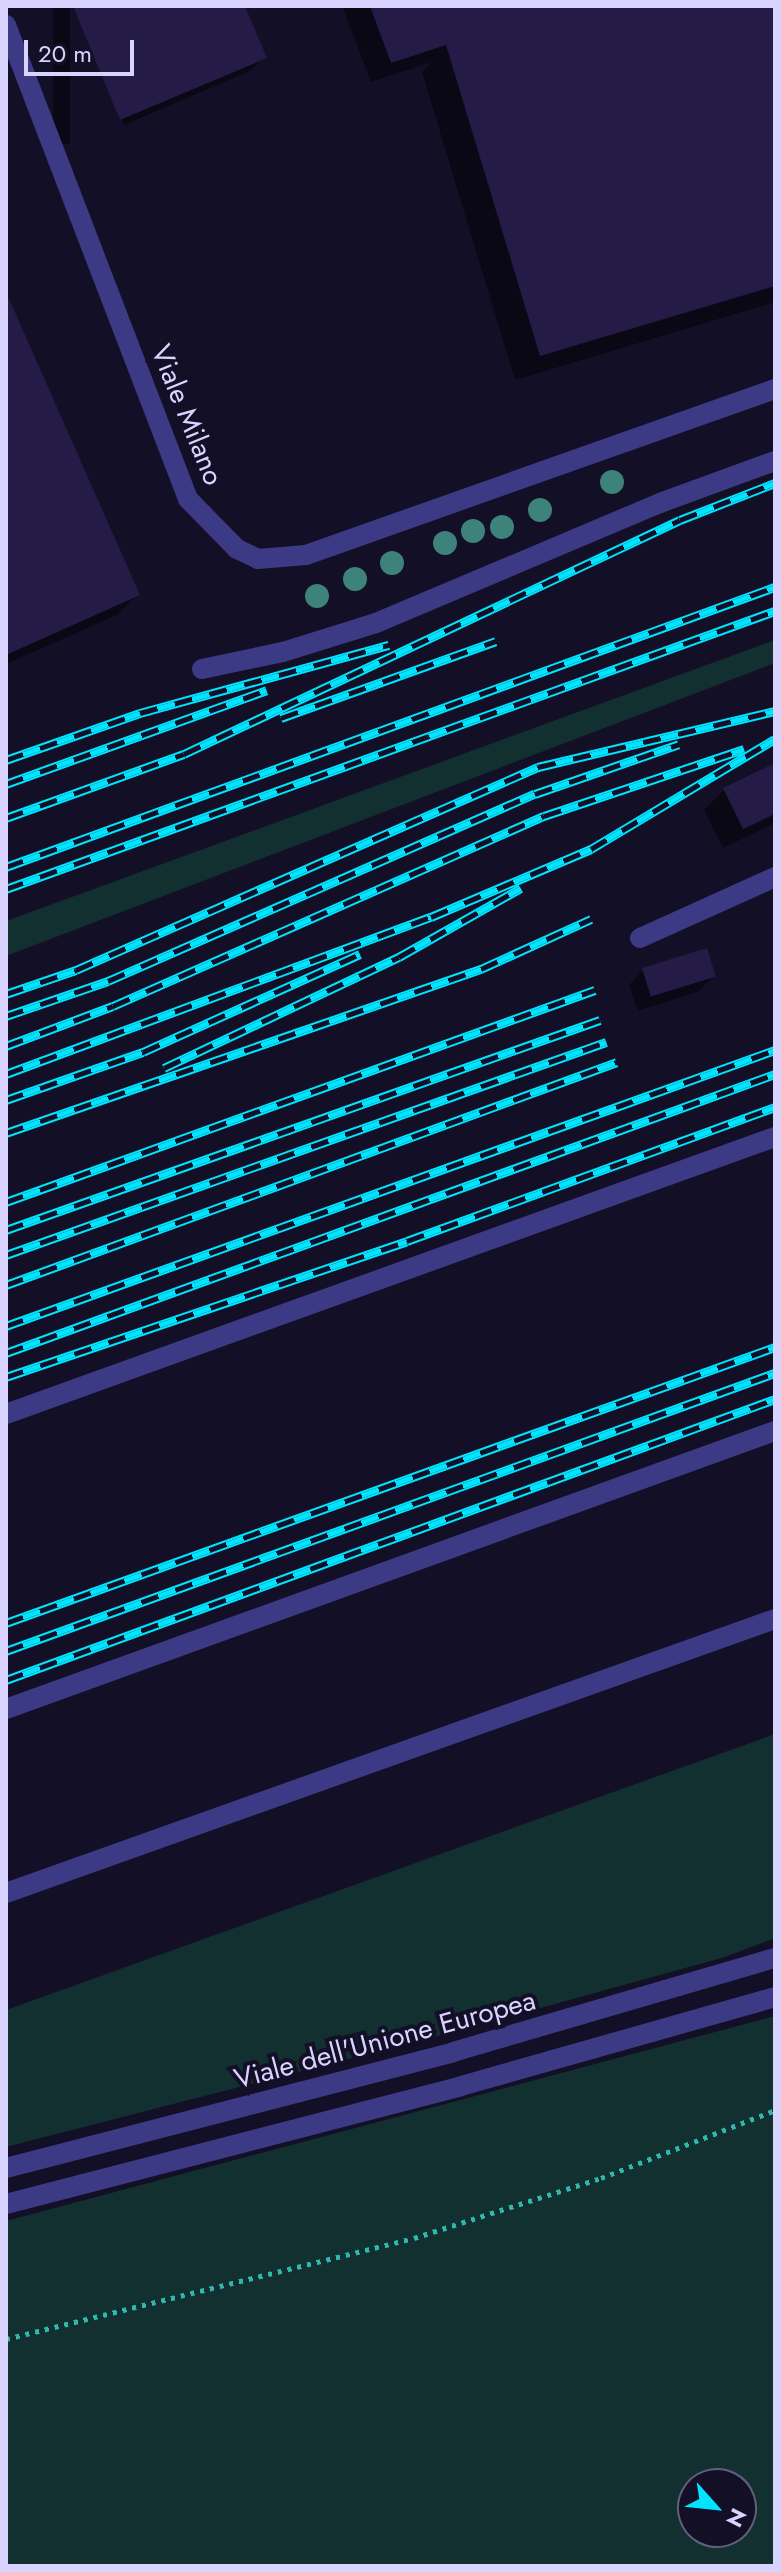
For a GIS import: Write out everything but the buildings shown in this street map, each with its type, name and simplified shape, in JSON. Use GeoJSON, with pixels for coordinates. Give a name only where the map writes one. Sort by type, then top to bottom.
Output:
{"type":"FeatureCollection","features":[{"type":"Feature","properties":{"kind":"street","name":"Viale Milano"},"geometry":{"type":"LineString","coordinates":[[6,25],[188,499],[237,549],[258,559],[306,555],[775,389]]}},
{"type":"Feature","properties":{"kind":"street"},"geometry":{"type":"LineString","coordinates":[[202,669],[283,652],[376,623],[660,503],[775,461]]}},
{"type":"Feature","properties":{"kind":"street"},"geometry":{"type":"LineString","coordinates":[[640,938],[775,877]]}},
{"type":"Feature","properties":{"kind":"street"},"geometry":{"type":"LineString","coordinates":[[6,1414],[775,1137]]}},
{"type":"Feature","properties":{"kind":"street"},"geometry":{"type":"LineString","coordinates":[[6,1709],[775,1431]]}},
{"type":"Feature","properties":{"kind":"street"},"geometry":{"type":"LineString","coordinates":[[6,1893],[775,1619]]}},
{"type":"Feature","properties":{"kind":"street","name":"Viale dell'Unione Europea"},"geometry":{"type":"LineString","coordinates":[[6,2168],[453,2052],[775,1958]]}},
{"type":"Feature","properties":{"kind":"street"},"geometry":{"type":"LineString","coordinates":[[6,2204],[461,2086],[775,1997]]}},
{"type":"Feature","properties":{"kind":"path"},"geometry":{"type":"LineString","coordinates":[[6,2339],[414,2238],[601,2178],[775,2110]]}},
{"type":"Feature","properties":{"kind":"green space"},"geometry":{"type":"Polygon","coordinates":[[[775,640],[775,663],[6,956],[6,921],[775,640]]]}},
{"type":"Feature","properties":{"kind":"green space"},"geometry":{"type":"Polygon","coordinates":[[[775,1734],[775,1938],[725,1957],[457,2031],[6,2147],[6,2010],[775,1734]]]}},
{"type":"Feature","properties":{"kind":"green space"},"geometry":{"type":"Polygon","coordinates":[[[775,2016],[775,2566],[6,2566],[6,2221],[775,2016]]]}},
{"type":"Feature","properties":{"kind":"railway"},"geometry":{"type":"LineString","coordinates":[[6,818],[184,754],[680,520],[775,483]]}},
{"type":"Feature","properties":{"kind":"railway"},"geometry":{"type":"LineString","coordinates":[[6,867],[775,587]]}},
{"type":"Feature","properties":{"kind":"railway"},"geometry":{"type":"LineString","coordinates":[[6,889],[775,611]]}},
{"type":"Feature","properties":{"kind":"railway"},"geometry":{"type":"LineString","coordinates":[[281,718],[496,641]]}},
{"type":"Feature","properties":{"kind":"railway"},"geometry":{"type":"LineString","coordinates":[[6,760],[140,713],[389,645]]}},
{"type":"Feature","properties":{"kind":"railway"},"geometry":{"type":"LineString","coordinates":[[6,784],[267,690]]}},
{"type":"Feature","properties":{"kind":"railway"},"geometry":{"type":"LineString","coordinates":[[6,994],[76,970],[538,767],[775,711]]}},
{"type":"Feature","properties":{"kind":"railway"},"geometry":{"type":"LineString","coordinates":[[6,1074],[431,917],[591,849],[775,739]]}},
{"type":"Feature","properties":{"kind":"railway"},"geometry":{"type":"LineString","coordinates":[[6,1016],[108,981],[535,794],[679,744]]}},
{"type":"Feature","properties":{"kind":"railway"},"geometry":{"type":"LineString","coordinates":[[6,1046],[113,1006],[544,816],[744,749]]}},
{"type":"Feature","properties":{"kind":"railway"},"geometry":{"type":"LineString","coordinates":[[164,1068],[399,957],[521,888]]}},
{"type":"Feature","properties":{"kind":"railway"},"geometry":{"type":"LineString","coordinates":[[6,1133],[481,969],[591,919]]}},
{"type":"Feature","properties":{"kind":"railway"},"geometry":{"type":"LineString","coordinates":[[6,1100],[143,1052],[360,954]]}},
{"type":"Feature","properties":{"kind":"railway"},"geometry":{"type":"LineString","coordinates":[[6,1202],[595,990]]}},
{"type":"Feature","properties":{"kind":"railway"},"geometry":{"type":"LineString","coordinates":[[6,1230],[600,1020]]}},
{"type":"Feature","properties":{"kind":"railway"},"geometry":{"type":"LineString","coordinates":[[6,1255],[606,1042]]}},
{"type":"Feature","properties":{"kind":"railway"},"geometry":{"type":"LineString","coordinates":[[6,1326],[775,1050]]}},
{"type":"Feature","properties":{"kind":"railway"},"geometry":{"type":"LineString","coordinates":[[6,1285],[617,1062]]}},
{"type":"Feature","properties":{"kind":"railway"},"geometry":{"type":"LineString","coordinates":[[6,1353],[775,1074]]}},
{"type":"Feature","properties":{"kind":"railway"},"geometry":{"type":"LineString","coordinates":[[6,1377],[407,1241],[775,1107]]}},
{"type":"Feature","properties":{"kind":"railway"},"geometry":{"type":"LineString","coordinates":[[6,1623],[775,1347]]}},
{"type":"Feature","properties":{"kind":"railway"},"geometry":{"type":"LineString","coordinates":[[6,1651],[775,1373]]}},
{"type":"Feature","properties":{"kind":"railway"},"geometry":{"type":"LineString","coordinates":[[6,1680],[775,1399]]}}]}
